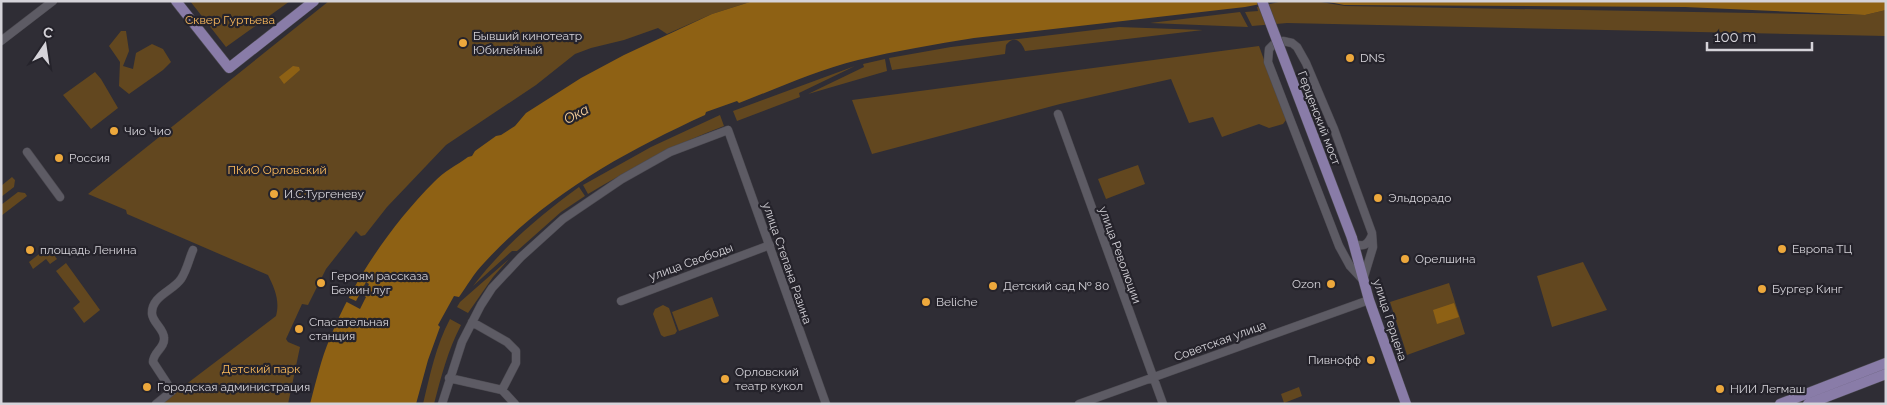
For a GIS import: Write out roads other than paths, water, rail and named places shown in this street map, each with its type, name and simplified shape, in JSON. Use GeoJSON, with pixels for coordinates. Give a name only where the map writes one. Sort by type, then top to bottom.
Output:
{"type":"FeatureCollection","features":[{"type":"Feature","properties":{"kind":"main road"},"geometry":{"type":"LineString","coordinates":[[176,1],[228,68],[314,1]]}},
{"type":"Feature","properties":{"kind":"main road","name":"Герценский мост"},"geometry":{"type":"LineString","coordinates":[[1262,1],[1352,241]]}},
{"type":"Feature","properties":{"kind":"main road","name":"улица Герцена"},"geometry":{"type":"LineString","coordinates":[[1352,241],[1369,300],[1406,404]]}},
{"type":"Feature","properties":{"kind":"main road"},"geometry":{"type":"LineString","coordinates":[[1780,404],[1886,364]]}},
{"type":"Feature","properties":{"kind":"main road"},"geometry":{"type":"LineString","coordinates":[[1808,404],[1886,374]]}},
{"type":"Feature","properties":{"kind":"street"},"geometry":{"type":"LineString","coordinates":[[1,40],[53,1]]}},
{"type":"Feature","properties":{"kind":"street"},"geometry":{"type":"LineString","coordinates":[[1278,42],[1292,43],[1300,52],[1334,129],[1372,235],[1373,247],[1371,258],[1363,280],[1350,266],[1340,246],[1268,62],[1269,49],[1278,42]]}},
{"type":"Feature","properties":{"kind":"street","name":"улица Революции"},"geometry":{"type":"LineString","coordinates":[[1058,114],[1163,404]]}},
{"type":"Feature","properties":{"kind":"street","name":"улица Степана Разина"},"geometry":{"type":"LineString","coordinates":[[472,322],[492,288],[563,219],[622,179],[670,152],[728,130],[826,404]]}},
{"type":"Feature","properties":{"kind":"street"},"geometry":{"type":"LineString","coordinates":[[28,152],[60,197]]}},
{"type":"Feature","properties":{"kind":"street"},"geometry":{"type":"LineString","coordinates":[[1352,241],[1362,247],[1372,235]]}},
{"type":"Feature","properties":{"kind":"street","name":"улица Свободы"},"geometry":{"type":"LineString","coordinates":[[621,301],[770,245]]}},
{"type":"Feature","properties":{"kind":"street"},"geometry":{"type":"LineString","coordinates":[[156,404],[172,391],[153,362],[156,353],[164,344],[164,337],[152,316],[153,306],[161,296],[181,279],[193,250]]}},
{"type":"Feature","properties":{"kind":"street","name":"Советская улица"},"geometry":{"type":"LineString","coordinates":[[1079,404],[1369,300]]}},
{"type":"Feature","properties":{"kind":"street"},"geometry":{"type":"LineString","coordinates":[[442,404],[462,342],[472,322],[507,342],[516,351],[516,363],[502,390]]}},
{"type":"Feature","properties":{"kind":"street"},"geometry":{"type":"LineString","coordinates":[[449,378],[502,390],[515,404]]}},
{"type":"Feature","properties":{"kind":"water","name":"Ока"},"geometry":{"type":"Polygon","coordinates":[[[753,1],[1276,1],[1245,7],[974,38],[930,45],[858,60],[828,69],[739,103],[737,101],[706,112],[705,115],[616,160],[559,196],[508,239],[480,267],[459,297],[454,296],[438,325],[440,327],[428,360],[416,404],[310,404],[327,346],[350,296],[388,235],[438,178],[472,156],[475,151],[496,136],[515,126],[526,113],[581,78],[624,55],[712,14],[753,1]]]}},
{"type":"Feature","properties":{"kind":"water"},"geometry":{"type":"Polygon","coordinates":[[[1324,1],[1886,1],[1886,10],[1865,15],[1685,7],[1344,5],[1324,1]]]}},
{"type":"Feature","properties":{"kind":"water"},"geometry":{"type":"Polygon","coordinates":[[[293,66],[299,67],[300,70],[284,84],[279,77],[293,66]]]}},
{"type":"Feature","properties":{"kind":"water"},"geometry":{"type":"Polygon","coordinates":[[[1454,303],[1459,317],[1437,324],[1433,310],[1454,303]]]}},
{"type":"Feature","properties":{"kind":"place","name":"Бывший кинотеатр Юбилейный"},"geometry":{"type":"Point","coordinates":[463,43]}},
{"type":"Feature","properties":{"kind":"place","name":"DNS"},"geometry":{"type":"Point","coordinates":[1350,58]}},
{"type":"Feature","properties":{"kind":"place","name":"Чио Чио"},"geometry":{"type":"Point","coordinates":[114,131]}},
{"type":"Feature","properties":{"kind":"place","name":"Россия"},"geometry":{"type":"Point","coordinates":[59,158]}},
{"type":"Feature","properties":{"kind":"place","name":"И.С.Тургеневу"},"geometry":{"type":"Point","coordinates":[274,194]}},
{"type":"Feature","properties":{"kind":"place","name":"Эльдорадо"},"geometry":{"type":"Point","coordinates":[1378,198]}},
{"type":"Feature","properties":{"kind":"place","name":"Европа ТЦ"},"geometry":{"type":"Point","coordinates":[1782,249]}},
{"type":"Feature","properties":{"kind":"place","name":"площадь Ленина"},"geometry":{"type":"Point","coordinates":[30,250]}},
{"type":"Feature","properties":{"kind":"place","name":"Орелшина"},"geometry":{"type":"Point","coordinates":[1405,259]}},
{"type":"Feature","properties":{"kind":"place","name":"Героям рассказа Бежин луг"},"geometry":{"type":"Point","coordinates":[321,283]}},
{"type":"Feature","properties":{"kind":"place","name":"Ozon"},"geometry":{"type":"Point","coordinates":[1331,284]}},
{"type":"Feature","properties":{"kind":"place","name":"Детский сад № 80"},"geometry":{"type":"Point","coordinates":[993,286]}},
{"type":"Feature","properties":{"kind":"place","name":"Бургер Кинг"},"geometry":{"type":"Point","coordinates":[1762,289]}},
{"type":"Feature","properties":{"kind":"place","name":"Beliche"},"geometry":{"type":"Point","coordinates":[926,302]}},
{"type":"Feature","properties":{"kind":"place","name":"Спасательная станция"},"geometry":{"type":"Point","coordinates":[299,329]}},
{"type":"Feature","properties":{"kind":"place","name":"Пивнофф"},"geometry":{"type":"Point","coordinates":[1371,360]}},
{"type":"Feature","properties":{"kind":"place","name":"Орловский театр кукол"},"geometry":{"type":"Point","coordinates":[725,379]}},
{"type":"Feature","properties":{"kind":"place","name":"Городская администрация"},"geometry":{"type":"Point","coordinates":[147,387]}},
{"type":"Feature","properties":{"kind":"place","name":"НИИ Легмаш"},"geometry":{"type":"Point","coordinates":[1720,389]}},
{"type":"Feature","properties":{"kind":"park label","name":"Сквер Гуртьева"},"geometry":{"type":"Point","coordinates":[230,20]}},
{"type":"Feature","properties":{"kind":"park label","name":"ПКиО Орловский"},"geometry":{"type":"Point","coordinates":[277,170]}},
{"type":"Feature","properties":{"kind":"park label","name":"Детский парк"},"geometry":{"type":"Point","coordinates":[261,369]}}]}
